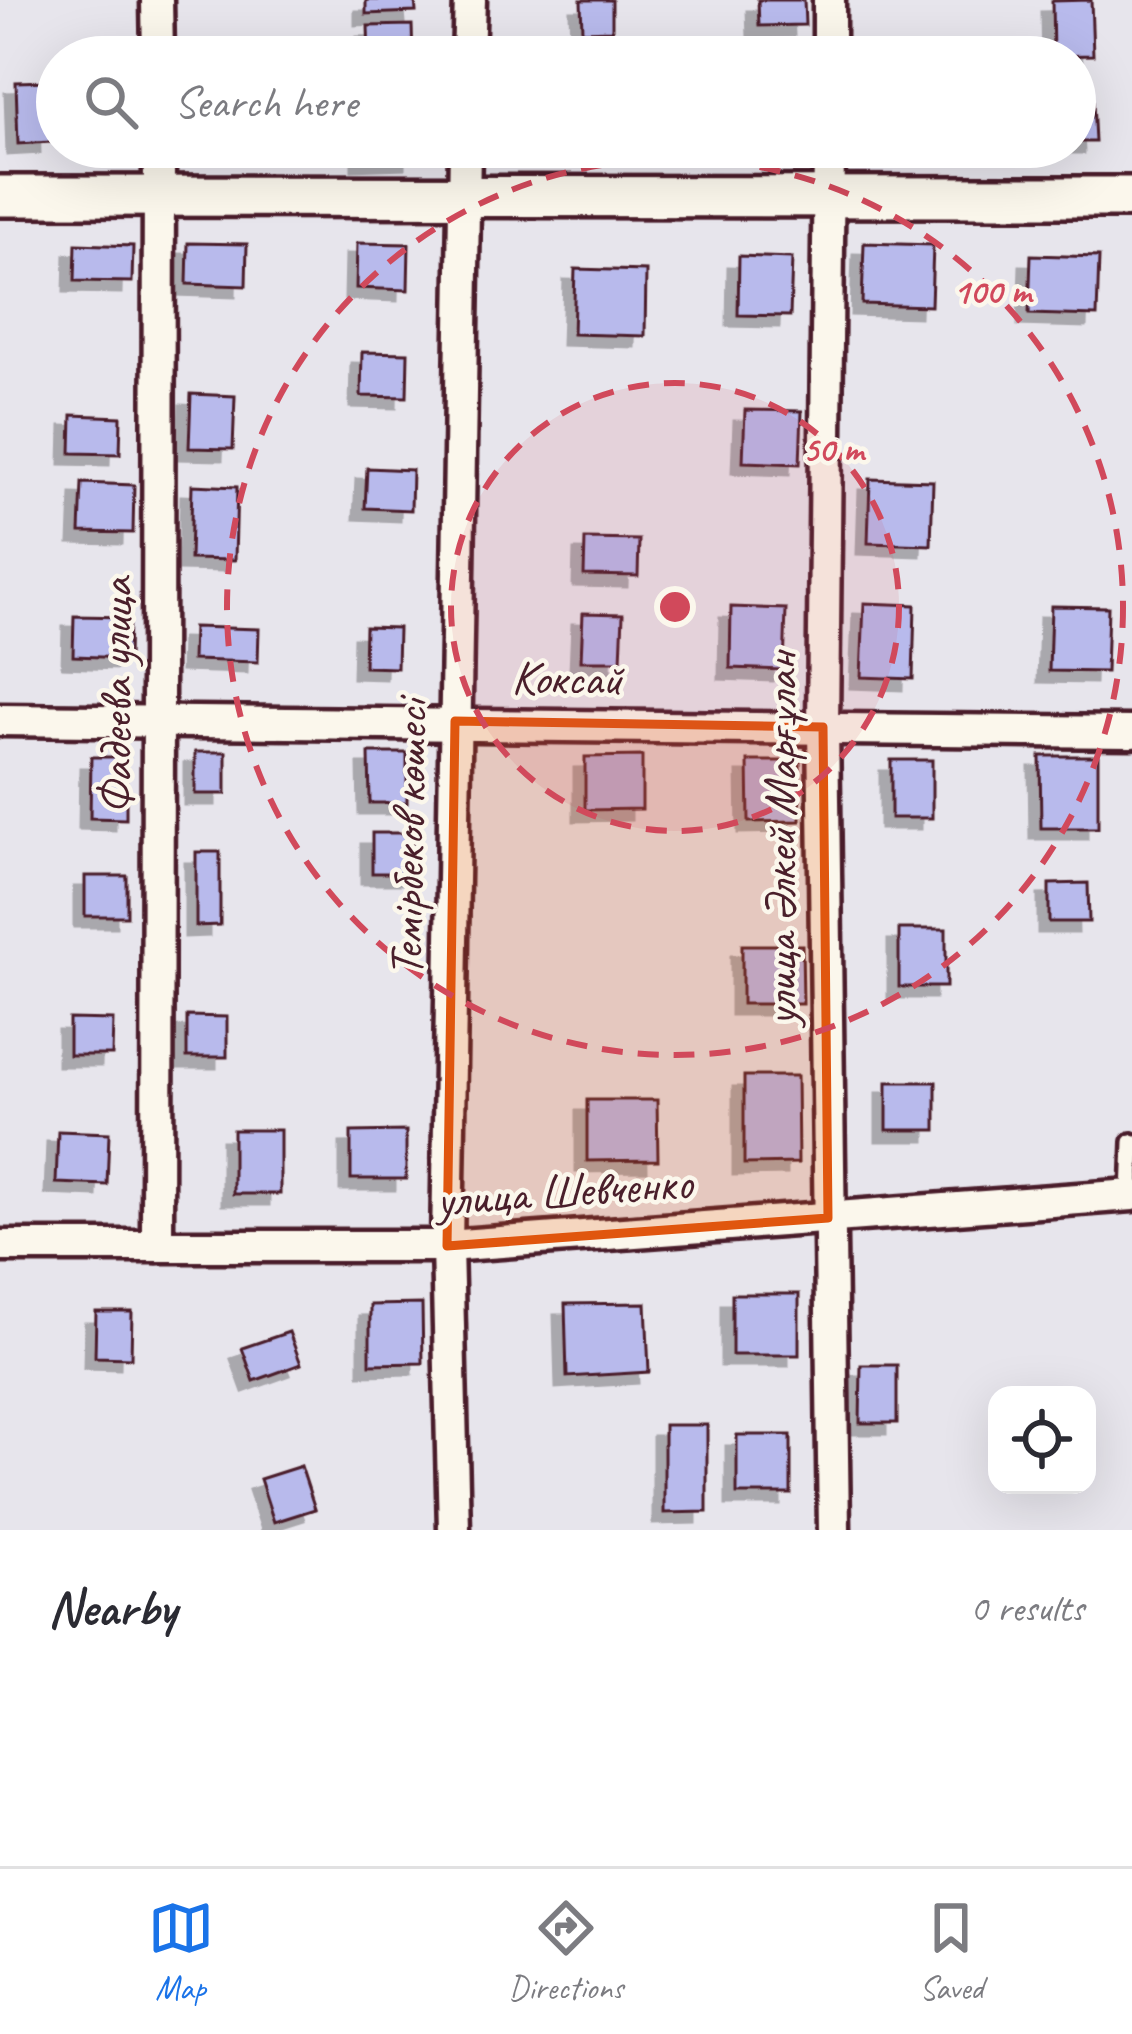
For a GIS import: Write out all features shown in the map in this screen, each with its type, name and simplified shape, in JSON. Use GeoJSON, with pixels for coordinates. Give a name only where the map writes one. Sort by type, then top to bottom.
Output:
{"type":"FeatureCollection","features":[{"type":"Feature","properties":{"kind":"street"},"geometry":{"type":"LineString","coordinates":[[158,0],[158,36]]}},
{"type":"Feature","properties":{"kind":"street"},"geometry":{"type":"LineString","coordinates":[[469,36],[470,0]]}},
{"type":"Feature","properties":{"kind":"street"},"geometry":{"type":"LineString","coordinates":[[829,0],[829,36]]}},
{"type":"Feature","properties":{"kind":"street","name":"Фадеева улица"},"geometry":{"type":"LineString","coordinates":[[157,1246],[159,168]]}},
{"type":"Feature","properties":{"kind":"street","name":"Темірбеков көшесі"},"geometry":{"type":"LineString","coordinates":[[454,1530],[447,1246],[464,168]]}},
{"type":"Feature","properties":{"kind":"street","name":"улица Әлкей Марғұлан"},"geometry":{"type":"LineString","coordinates":[[829,168],[823,727],[834,1530]]}},
{"type":"Feature","properties":{"kind":"street"},"geometry":{"type":"LineString","coordinates":[[0,196],[1132,197]]}},
{"type":"Feature","properties":{"kind":"street","name":"Коксай"},"geometry":{"type":"LineString","coordinates":[[0,720],[455,721],[1132,732]]}},
{"type":"Feature","properties":{"kind":"street","name":"улица Шевченко"},"geometry":{"type":"LineString","coordinates":[[0,1246],[447,1246],[1131,1195]]}},
{"type":"Feature","properties":{"kind":"lane"},"geometry":{"type":"LineString","coordinates":[[1131,1195],[1132,1142]]}},
{"type":"Feature","properties":{"kind":"highlighted area"},"geometry":{"type":"Polygon","coordinates":[[[455,721],[823,727],[828,1218],[447,1246],[455,721]]]}},
{"type":"Feature","properties":{"kind":"building"},"geometry":{"type":"Polygon","coordinates":[[[366,0],[415,0],[416,12],[366,14],[366,0]]]}},
{"type":"Feature","properties":{"kind":"building"},"geometry":{"type":"Polygon","coordinates":[[[581,0],[612,0],[612,30],[582,31],[581,0]]]}},
{"type":"Feature","properties":{"kind":"building"},"geometry":{"type":"Polygon","coordinates":[[[758,0],[804,0],[805,25],[759,26],[758,0]]]}},
{"type":"Feature","properties":{"kind":"building"},"geometry":{"type":"Polygon","coordinates":[[[1091,0],[1092,36],[1053,36],[1052,1],[1091,0]]]}},
{"type":"Feature","properties":{"kind":"building"},"geometry":{"type":"Polygon","coordinates":[[[412,25],[412,36],[368,36],[368,26],[412,25]]]}},
{"type":"Feature","properties":{"kind":"building"},"geometry":{"type":"Polygon","coordinates":[[[36,81],[36,143],[18,144],[16,82],[36,81]]]}},
{"type":"Feature","properties":{"kind":"building"},"geometry":{"type":"Polygon","coordinates":[[[188,243],[247,244],[246,286],[187,284],[188,243]]]}},
{"type":"Feature","properties":{"kind":"building"},"geometry":{"type":"Polygon","coordinates":[[[357,243],[409,244],[408,290],[356,288],[357,243]]]}},
{"type":"Feature","properties":{"kind":"building"},"geometry":{"type":"Polygon","coordinates":[[[864,243],[933,245],[931,306],[862,304],[864,243]]]}},
{"type":"Feature","properties":{"kind":"building"},"geometry":{"type":"Polygon","coordinates":[[[76,244],[133,246],[132,282],[75,281],[76,244]]]}},
{"type":"Feature","properties":{"kind":"building"},"geometry":{"type":"Polygon","coordinates":[[[1031,255],[1099,257],[1097,316],[1029,314],[1031,255]]]}},
{"type":"Feature","properties":{"kind":"building"},"geometry":{"type":"Polygon","coordinates":[[[739,256],[792,258],[790,316],[738,315],[739,256]]]}},
{"type":"Feature","properties":{"kind":"building"},"geometry":{"type":"Polygon","coordinates":[[[575,269],[646,271],[645,336],[573,334],[575,269]]]}},
{"type":"Feature","properties":{"kind":"building"},"geometry":{"type":"Polygon","coordinates":[[[362,352],[408,353],[407,397],[361,396],[362,352]]]}},
{"type":"Feature","properties":{"kind":"building"},"geometry":{"type":"Polygon","coordinates":[[[191,394],[235,396],[233,449],[189,448],[191,394]]]}},
{"type":"Feature","properties":{"kind":"building"},"geometry":{"type":"Polygon","coordinates":[[[745,410],[802,411],[800,464],[743,462],[745,410]]]}},
{"type":"Feature","properties":{"kind":"building"},"geometry":{"type":"Polygon","coordinates":[[[72,415],[121,417],[120,454],[71,453],[72,415]]]}},
{"type":"Feature","properties":{"kind":"building"},"geometry":{"type":"Polygon","coordinates":[[[367,468],[412,470],[411,510],[365,508],[367,468]]]}},
{"type":"Feature","properties":{"kind":"building"},"geometry":{"type":"Polygon","coordinates":[[[870,479],[933,481],[931,545],[868,543],[870,479]]]}},
{"type":"Feature","properties":{"kind":"building"},"geometry":{"type":"Polygon","coordinates":[[[82,483],[134,485],[133,533],[80,532],[82,483]]]}},
{"type":"Feature","properties":{"kind":"building"},"geometry":{"type":"Polygon","coordinates":[[[192,485],[237,487],[235,560],[190,559],[192,485]]]}},
{"type":"Feature","properties":{"kind":"building"},"geometry":{"type":"Polygon","coordinates":[[[585,539],[639,540],[638,576],[584,575],[585,539]]]}},
{"type":"Feature","properties":{"kind":"building"},"geometry":{"type":"Polygon","coordinates":[[[864,603],[915,605],[913,679],[861,677],[864,603]]]}},
{"type":"Feature","properties":{"kind":"building"},"geometry":{"type":"Polygon","coordinates":[[[1051,606],[1108,607],[1106,672],[1049,671],[1051,606]]]}},
{"type":"Feature","properties":{"kind":"building"},"geometry":{"type":"Polygon","coordinates":[[[731,607],[786,609],[784,670],[730,668],[731,607]]]}},
{"type":"Feature","properties":{"kind":"building"},"geometry":{"type":"Polygon","coordinates":[[[583,613],[623,614],[621,661],[581,661],[583,613]]]}},
{"type":"Feature","properties":{"kind":"building"},"geometry":{"type":"Polygon","coordinates":[[[74,616],[129,617],[128,658],[73,656],[74,616]]]}},
{"type":"Feature","properties":{"kind":"building"},"geometry":{"type":"Polygon","coordinates":[[[193,627],[259,629],[258,662],[192,660],[193,627]]]}},
{"type":"Feature","properties":{"kind":"building"},"geometry":{"type":"Polygon","coordinates":[[[365,627],[398,628],[397,668],[364,667],[365,627]]]}},
{"type":"Feature","properties":{"kind":"building"},"geometry":{"type":"Polygon","coordinates":[[[195,752],[226,752],[226,794],[195,794],[195,752]]]}},
{"type":"Feature","properties":{"kind":"building"},"geometry":{"type":"Polygon","coordinates":[[[369,753],[407,753],[407,803],[370,803],[369,753]]]}},
{"type":"Feature","properties":{"kind":"building"},"geometry":{"type":"Polygon","coordinates":[[[642,756],[642,809],[585,810],[585,757],[642,756]]]}},
{"type":"Feature","properties":{"kind":"building"},"geometry":{"type":"Polygon","coordinates":[[[1040,756],[1098,756],[1098,828],[1041,828],[1040,756]]]}},
{"type":"Feature","properties":{"kind":"building"},"geometry":{"type":"Polygon","coordinates":[[[91,757],[126,757],[126,819],[90,818],[91,757]]]}},
{"type":"Feature","properties":{"kind":"building"},"geometry":{"type":"Polygon","coordinates":[[[891,760],[932,760],[932,818],[891,818],[891,760]]]}},
{"type":"Feature","properties":{"kind":"building"},"geometry":{"type":"Polygon","coordinates":[[[748,761],[800,761],[800,821],[749,822],[748,761]]]}},
{"type":"Feature","properties":{"kind":"building"},"geometry":{"type":"Polygon","coordinates":[[[372,833],[412,833],[412,873],[372,873],[372,833]]]}},
{"type":"Feature","properties":{"kind":"building"},"geometry":{"type":"Polygon","coordinates":[[[196,852],[220,852],[220,925],[196,926],[196,852]]]}},
{"type":"Feature","properties":{"kind":"building"},"geometry":{"type":"Polygon","coordinates":[[[85,876],[127,876],[127,916],[85,916],[85,876]]]}},
{"type":"Feature","properties":{"kind":"building"},"geometry":{"type":"Polygon","coordinates":[[[1088,883],[1089,922],[1049,922],[1049,884],[1088,883]]]}},
{"type":"Feature","properties":{"kind":"building"},"geometry":{"type":"Polygon","coordinates":[[[899,929],[946,929],[946,987],[899,987],[899,929]]]}},
{"type":"Feature","properties":{"kind":"building"},"geometry":{"type":"Polygon","coordinates":[[[742,945],[802,945],[803,1004],[742,1004],[742,945]]]}},
{"type":"Feature","properties":{"kind":"building"},"geometry":{"type":"Polygon","coordinates":[[[187,1016],[227,1017],[227,1057],[187,1057],[187,1016]]]}},
{"type":"Feature","properties":{"kind":"building"},"geometry":{"type":"Polygon","coordinates":[[[69,1019],[113,1020],[112,1055],[69,1055],[69,1019]]]}},
{"type":"Feature","properties":{"kind":"building"},"geometry":{"type":"Polygon","coordinates":[[[744,1076],[797,1076],[798,1163],[744,1164],[744,1076]]]}},
{"type":"Feature","properties":{"kind":"building"},"geometry":{"type":"Polygon","coordinates":[[[887,1082],[936,1082],[936,1130],[887,1130],[887,1082]]]}},
{"type":"Feature","properties":{"kind":"building"},"geometry":{"type":"Polygon","coordinates":[[[587,1100],[657,1100],[658,1160],[587,1161],[587,1100]]]}},
{"type":"Feature","properties":{"kind":"building"},"geometry":{"type":"Polygon","coordinates":[[[233,1130],[280,1130],[280,1194],[233,1194],[233,1130]]]}},
{"type":"Feature","properties":{"kind":"building"},"geometry":{"type":"Polygon","coordinates":[[[58,1131],[109,1133],[107,1185],[56,1183],[58,1131]]]}},
{"type":"Feature","properties":{"kind":"building"},"geometry":{"type":"Polygon","coordinates":[[[406,1131],[406,1179],[351,1179],[351,1132],[406,1131]]]}},
{"type":"Feature","properties":{"kind":"building"},"geometry":{"type":"Polygon","coordinates":[[[732,1294],[799,1294],[799,1355],[732,1355],[732,1294]]]}},
{"type":"Feature","properties":{"kind":"building"},"geometry":{"type":"Polygon","coordinates":[[[646,1303],[649,1372],[567,1377],[565,1304],[646,1303]]]}},
{"type":"Feature","properties":{"kind":"building"},"geometry":{"type":"Polygon","coordinates":[[[422,1304],[423,1363],[370,1364],[370,1305],[422,1304]]]}},
{"type":"Feature","properties":{"kind":"building"},"geometry":{"type":"Polygon","coordinates":[[[96,1312],[132,1312],[131,1358],[95,1357],[96,1312]]]}},
{"type":"Feature","properties":{"kind":"building"},"geometry":{"type":"Polygon","coordinates":[[[289,1332],[301,1364],[254,1381],[242,1348],[289,1332]]]}},
{"type":"Feature","properties":{"kind":"building"},"geometry":{"type":"Polygon","coordinates":[[[861,1365],[897,1365],[897,1423],[860,1423],[861,1365]]]}},
{"type":"Feature","properties":{"kind":"building"},"geometry":{"type":"Polygon","coordinates":[[[664,1425],[707,1425],[707,1512],[664,1513],[664,1425]]]}},
{"type":"Feature","properties":{"kind":"building"},"geometry":{"type":"Polygon","coordinates":[[[737,1435],[791,1435],[791,1494],[737,1494],[737,1435]]]}},
{"type":"Feature","properties":{"kind":"building"},"geometry":{"type":"Polygon","coordinates":[[[301,1466],[315,1509],[274,1522],[260,1479],[301,1466]]]}}]}
